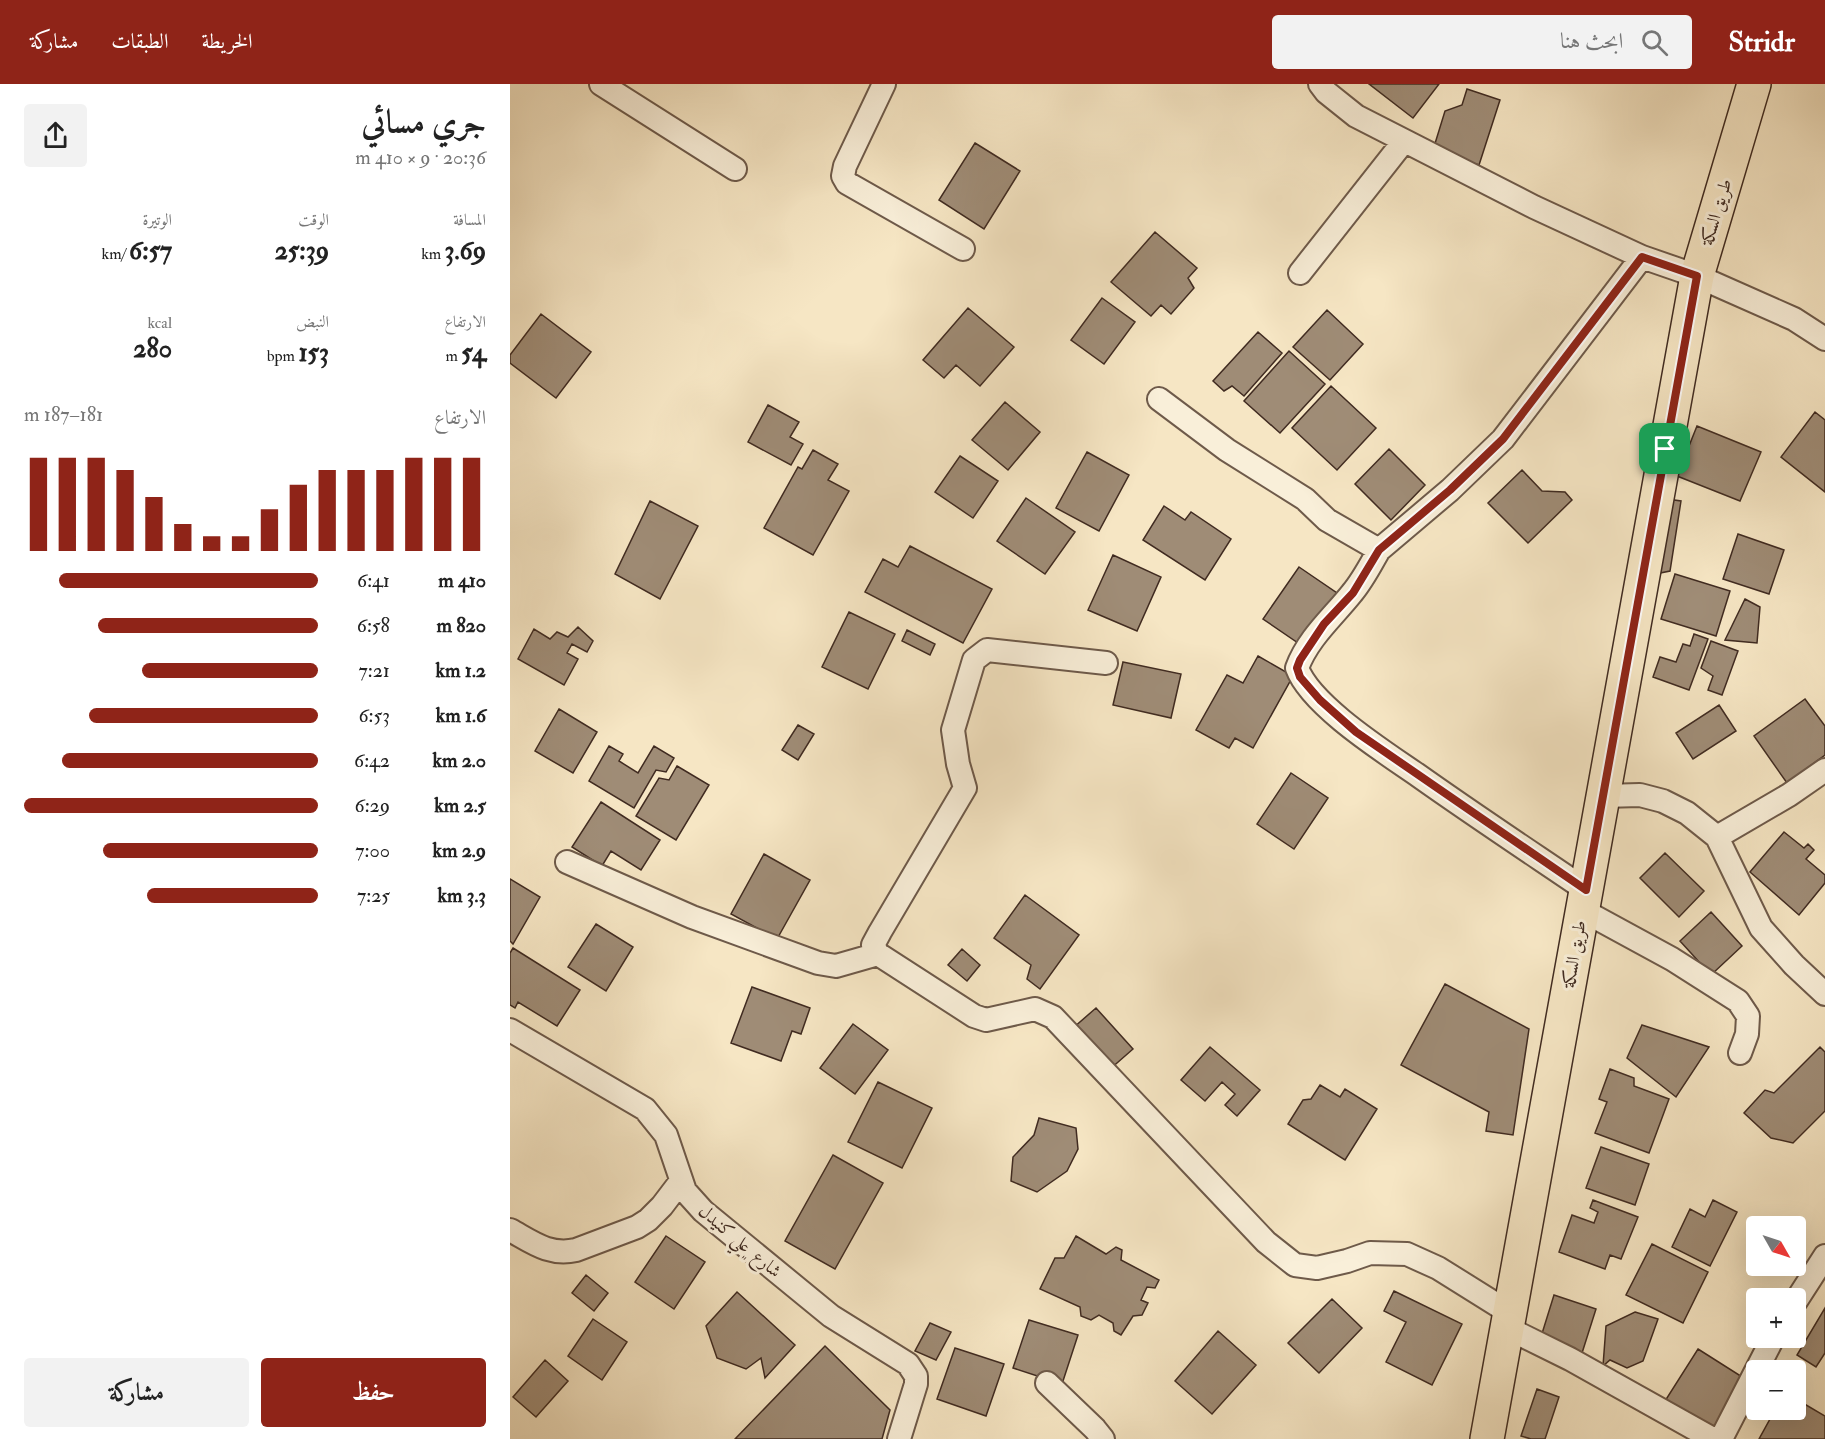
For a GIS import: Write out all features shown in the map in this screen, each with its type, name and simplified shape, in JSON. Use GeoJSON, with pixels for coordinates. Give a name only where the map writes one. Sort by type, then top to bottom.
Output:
{"type":"FeatureCollection","features":[{"type":"Feature","properties":{"kind":"main road","name":"طريق السكة"},"geometry":{"type":"LineString","coordinates":[[1487,1439],[1697,276],[1754,84]]}},
{"type":"Feature","properties":{"kind":"street"},"geometry":{"type":"LineString","coordinates":[[601,84],[735,169]]}},
{"type":"Feature","properties":{"kind":"street"},"geometry":{"type":"LineString","coordinates":[[884,84],[845,166],[843,176],[847,183],[963,249]]}},
{"type":"Feature","properties":{"kind":"street"},"geometry":{"type":"LineString","coordinates":[[1320,84],[1326,92],[1356,116],[1534,207],[1642,257],[1697,276],[1794,319],[1825,339]]}},
{"type":"Feature","properties":{"kind":"street"},"geometry":{"type":"LineString","coordinates":[[1300,273],[1404,141]]}},
{"type":"Feature","properties":{"kind":"street"},"geometry":{"type":"LineString","coordinates":[[1642,257],[1503,439],[1450,490],[1379,550],[1353,593],[1324,624],[1297,668],[1300,677],[1320,700],[1356,732],[1584,900],[1738,1001],[1748,1016],[1747,1034],[1740,1053]]}},
{"type":"Feature","properties":{"kind":"street"},"geometry":{"type":"LineString","coordinates":[[1159,399],[1227,450],[1305,500],[1327,520],[1379,550]]}},
{"type":"Feature","properties":{"kind":"street"},"geometry":{"type":"LineString","coordinates":[[1106,663],[987,650],[974,660],[953,730],[958,764],[965,788],[873,945],[878,954],[974,1016],[986,1020],[1035,1009],[1053,1017],[1266,1242],[1295,1265],[1317,1268],[1370,1253],[1407,1254],[1438,1268],[1508,1321],[1570,1359],[1713,1439]]}},
{"type":"Feature","properties":{"kind":"street"},"geometry":{"type":"LineString","coordinates":[[1717,837],[1789,795],[1825,770]]}},
{"type":"Feature","properties":{"kind":"street"},"geometry":{"type":"LineString","coordinates":[[1603,796],[1640,795],[1663,801],[1687,813],[1717,837],[1761,928],[1794,965],[1825,994]]}},
{"type":"Feature","properties":{"kind":"street"},"geometry":{"type":"LineString","coordinates":[[567,862],[692,916],[818,963],[836,966],[878,954]]}},
{"type":"Feature","properties":{"kind":"street","name":"شارع ﮼علي كنيدل"},"geometry":{"type":"LineString","coordinates":[[510,1030],[645,1109],[666,1135],[685,1191],[703,1212],[831,1316],[908,1364],[916,1376],[916,1384],[899,1439]]}},
{"type":"Feature","properties":{"kind":"street"},"geometry":{"type":"LineString","coordinates":[[510,1230],[546,1250],[566,1252],[576,1250],[637,1227],[648,1220],[663,1206],[681,1181]]}},
{"type":"Feature","properties":{"kind":"street"},"geometry":{"type":"LineString","coordinates":[[1804,1288],[1825,1256]]}},
{"type":"Feature","properties":{"kind":"street"},"geometry":{"type":"LineString","coordinates":[[1721,1439],[1768,1348]]}},
{"type":"Feature","properties":{"kind":"street"},"geometry":{"type":"LineString","coordinates":[[1047,1383],[1095,1428],[1103,1439]]}},
{"type":"Feature","properties":{"kind":"building"},"geometry":{"type":"Polygon","coordinates":[[[1369,84],[1439,84],[1413,118],[1369,84]]]}},
{"type":"Feature","properties":{"kind":"building"},"geometry":{"type":"Polygon","coordinates":[[[1467,89],[1500,100],[1479,165],[1433,150],[1445,111],[1462,105],[1467,89]]]}},
{"type":"Feature","properties":{"kind":"building"},"geometry":{"type":"Polygon","coordinates":[[[975,143],[1020,171],[984,229],[939,200],[975,143]]]}},
{"type":"Feature","properties":{"kind":"building"},"geometry":{"type":"Polygon","coordinates":[[[1155,232],[1197,268],[1188,278],[1194,288],[1171,314],[1161,305],[1151,316],[1111,282],[1155,232]]]}},
{"type":"Feature","properties":{"kind":"building"},"geometry":{"type":"Polygon","coordinates":[[[1102,298],[1135,322],[1104,364],[1071,340],[1102,298]]]}},
{"type":"Feature","properties":{"kind":"building"},"geometry":{"type":"Polygon","coordinates":[[[968,308],[1014,347],[980,386],[956,365],[944,378],[923,360],[968,308]]]}},
{"type":"Feature","properties":{"kind":"building"},"geometry":{"type":"Polygon","coordinates":[[[1327,310],[1363,344],[1330,380],[1293,347],[1327,310]]]}},
{"type":"Feature","properties":{"kind":"building"},"geometry":{"type":"Polygon","coordinates":[[[541,314],[591,352],[556,398],[510,363],[510,355],[541,314]]]}},
{"type":"Feature","properties":{"kind":"building"},"geometry":{"type":"Polygon","coordinates":[[[1258,332],[1282,353],[1244,396],[1232,386],[1224,391],[1213,381],[1258,332]]]}},
{"type":"Feature","properties":{"kind":"building"},"geometry":{"type":"Polygon","coordinates":[[[1289,351],[1325,384],[1280,433],[1244,401],[1289,351]]]}},
{"type":"Feature","properties":{"kind":"building"},"geometry":{"type":"Polygon","coordinates":[[[1331,386],[1376,428],[1337,470],[1292,428],[1331,386]]]}},
{"type":"Feature","properties":{"kind":"building"},"geometry":{"type":"Polygon","coordinates":[[[1005,402],[1040,432],[1008,470],[972,440],[1005,402]]]}},
{"type":"Feature","properties":{"kind":"building"},"geometry":{"type":"Polygon","coordinates":[[[768,405],[799,422],[790,437],[803,444],[791,465],[748,442],[768,405]]]}},
{"type":"Feature","properties":{"kind":"building"},"geometry":{"type":"Polygon","coordinates":[[[1815,412],[1825,420],[1825,492],[1781,457],[1815,412]]]}},
{"type":"Feature","properties":{"kind":"building"},"geometry":{"type":"Polygon","coordinates":[[[1697,426],[1761,452],[1740,501],[1677,476],[1697,426]]]}},
{"type":"Feature","properties":{"kind":"building"},"geometry":{"type":"Polygon","coordinates":[[[1389,449],[1425,485],[1391,520],[1355,484],[1389,449]]]}},
{"type":"Feature","properties":{"kind":"building"},"geometry":{"type":"Polygon","coordinates":[[[813,450],[838,464],[828,480],[849,491],[813,555],[764,528],[798,467],[802,469],[813,450]]]}},
{"type":"Feature","properties":{"kind":"building"},"geometry":{"type":"Polygon","coordinates":[[[1087,452],[1129,475],[1099,531],[1056,508],[1087,452]]]}},
{"type":"Feature","properties":{"kind":"building"},"geometry":{"type":"Polygon","coordinates":[[[960,456],[998,481],[973,518],[935,492],[960,456]]]}},
{"type":"Feature","properties":{"kind":"building"},"geometry":{"type":"Polygon","coordinates":[[[1522,470],[1542,491],[1565,492],[1572,500],[1528,543],[1488,503],[1522,470]]]}},
{"type":"Feature","properties":{"kind":"building"},"geometry":{"type":"Polygon","coordinates":[[[1026,498],[1075,532],[1045,574],[997,541],[1026,498]]]}},
{"type":"Feature","properties":{"kind":"building"},"geometry":{"type":"Polygon","coordinates":[[[1667,499],[1681,501],[1670,571],[1655,574],[1667,499]]]}},
{"type":"Feature","properties":{"kind":"building"},"geometry":{"type":"Polygon","coordinates":[[[650,501],[698,526],[660,599],[615,574],[650,501]]]}},
{"type":"Feature","properties":{"kind":"building"},"geometry":{"type":"Polygon","coordinates":[[[1164,506],[1185,520],[1191,512],[1231,539],[1205,580],[1143,540],[1164,506]]]}},
{"type":"Feature","properties":{"kind":"building"},"geometry":{"type":"Polygon","coordinates":[[[1738,534],[1784,550],[1769,594],[1723,579],[1738,534]]]}},
{"type":"Feature","properties":{"kind":"building"},"geometry":{"type":"Polygon","coordinates":[[[910,546],[992,589],[963,643],[865,592],[883,559],[898,567],[910,546]]]}},
{"type":"Feature","properties":{"kind":"building"},"geometry":{"type":"Polygon","coordinates":[[[1113,555],[1161,577],[1137,631],[1088,610],[1113,555]]]}},
{"type":"Feature","properties":{"kind":"building"},"geometry":{"type":"Polygon","coordinates":[[[1299,567],[1337,593],[1301,645],[1263,619],[1299,567]]]}},
{"type":"Feature","properties":{"kind":"building"},"geometry":{"type":"Polygon","coordinates":[[[1675,574],[1730,591],[1716,636],[1661,619],[1675,574]]]}},
{"type":"Feature","properties":{"kind":"building"},"geometry":{"type":"Polygon","coordinates":[[[1745,599],[1760,607],[1757,643],[1725,640],[1745,599]]]}},
{"type":"Feature","properties":{"kind":"building"},"geometry":{"type":"Polygon","coordinates":[[[849,612],[895,634],[868,689],[822,667],[849,612]]]}},
{"type":"Feature","properties":{"kind":"building"},"geometry":{"type":"Polygon","coordinates":[[[578,627],[593,641],[587,652],[572,644],[567,653],[578,659],[564,685],[518,659],[534,629],[550,639],[557,632],[568,637],[578,627]]]}},
{"type":"Feature","properties":{"kind":"building"},"geometry":{"type":"Polygon","coordinates":[[[907,630],[935,644],[930,655],[902,641],[907,630]]]}},
{"type":"Feature","properties":{"kind":"building"},"geometry":{"type":"Polygon","coordinates":[[[1694,634],[1708,639],[1689,690],[1653,677],[1660,657],[1676,662],[1683,644],[1690,646],[1694,634]]]}},
{"type":"Feature","properties":{"kind":"building"},"geometry":{"type":"Polygon","coordinates":[[[1711,641],[1738,651],[1722,695],[1708,690],[1713,676],[1701,668],[1711,641]]]}},
{"type":"Feature","properties":{"kind":"building"},"geometry":{"type":"Polygon","coordinates":[[[1258,656],[1293,676],[1253,748],[1235,738],[1229,748],[1196,730],[1227,675],[1243,683],[1258,656]]]}},
{"type":"Feature","properties":{"kind":"building"},"geometry":{"type":"Polygon","coordinates":[[[1123,662],[1181,674],[1171,718],[1113,705],[1123,662]]]}},
{"type":"Feature","properties":{"kind":"building"},"geometry":{"type":"Polygon","coordinates":[[[1805,699],[1825,726],[1825,755],[1787,783],[1754,736],[1805,699]]]}},
{"type":"Feature","properties":{"kind":"building"},"geometry":{"type":"Polygon","coordinates":[[[1719,705],[1736,731],[1693,759],[1676,733],[1719,705]]]}},
{"type":"Feature","properties":{"kind":"building"},"geometry":{"type":"Polygon","coordinates":[[[559,709],[597,732],[573,773],[535,751],[559,709]]]}},
{"type":"Feature","properties":{"kind":"building"},"geometry":{"type":"Polygon","coordinates":[[[798,725],[814,734],[798,760],[782,750],[798,725]]]}},
{"type":"Feature","properties":{"kind":"building"},"geometry":{"type":"Polygon","coordinates":[[[609,746],[623,754],[619,761],[638,773],[654,746],[674,758],[666,772],[656,770],[634,808],[589,781],[609,746]]]}},
{"type":"Feature","properties":{"kind":"building"},"geometry":{"type":"Polygon","coordinates":[[[677,766],[709,785],[676,840],[636,816],[659,778],[669,780],[677,766]]]}},
{"type":"Feature","properties":{"kind":"building"},"geometry":{"type":"Polygon","coordinates":[[[1291,773],[1328,798],[1294,849],[1257,824],[1291,773]]]}},
{"type":"Feature","properties":{"kind":"building"},"geometry":{"type":"Polygon","coordinates":[[[601,802],[660,840],[641,870],[611,851],[602,866],[572,847],[601,802]]]}},
{"type":"Feature","properties":{"kind":"building"},"geometry":{"type":"Polygon","coordinates":[[[1784,832],[1804,848],[1808,844],[1814,850],[1806,859],[1825,875],[1825,883],[1799,915],[1750,872],[1784,832]]]}},
{"type":"Feature","properties":{"kind":"building"},"geometry":{"type":"Polygon","coordinates":[[[1665,853],[1704,891],[1679,917],[1640,878],[1665,853]]]}},
{"type":"Feature","properties":{"kind":"building"},"geometry":{"type":"Polygon","coordinates":[[[764,854],[810,880],[777,939],[731,914],[764,854]]]}},
{"type":"Feature","properties":{"kind":"building"},"geometry":{"type":"Polygon","coordinates":[[[510,879],[540,897],[513,944],[510,941],[510,879]]]}},
{"type":"Feature","properties":{"kind":"building"},"geometry":{"type":"Polygon","coordinates":[[[1025,895],[1079,935],[1040,989],[1027,979],[1031,965],[994,938],[1025,895]]]}},
{"type":"Feature","properties":{"kind":"building"},"geometry":{"type":"Polygon","coordinates":[[[1711,912],[1742,946],[1711,975],[1680,941],[1711,912]]]}},
{"type":"Feature","properties":{"kind":"building"},"geometry":{"type":"Polygon","coordinates":[[[596,924],[633,947],[606,991],[568,967],[596,924]]]}},
{"type":"Feature","properties":{"kind":"building"},"geometry":{"type":"Polygon","coordinates":[[[513,948],[580,990],[557,1026],[518,1002],[515,1008],[510,1005],[510,953],[513,948]]]}},
{"type":"Feature","properties":{"kind":"building"},"geometry":{"type":"Polygon","coordinates":[[[962,949],[980,965],[967,981],[948,965],[962,949]]]}},
{"type":"Feature","properties":{"kind":"building"},"geometry":{"type":"Polygon","coordinates":[[[1445,984],[1529,1029],[1513,1135],[1486,1131],[1489,1112],[1401,1065],[1445,984]]]}},
{"type":"Feature","properties":{"kind":"building"},"geometry":{"type":"Polygon","coordinates":[[[752,987],[810,1008],[801,1034],[792,1031],[781,1061],[731,1043],[752,987]]]}},
{"type":"Feature","properties":{"kind":"building"},"geometry":{"type":"Polygon","coordinates":[[[1096,1008],[1133,1049],[1109,1070],[1073,1028],[1096,1008]]]}},
{"type":"Feature","properties":{"kind":"building"},"geometry":{"type":"Polygon","coordinates":[[[853,1024],[888,1050],[855,1094],[820,1068],[853,1024]]]}},
{"type":"Feature","properties":{"kind":"building"},"geometry":{"type":"Polygon","coordinates":[[[1642,1025],[1709,1047],[1676,1097],[1627,1058],[1642,1025]]]}},
{"type":"Feature","properties":{"kind":"building"},"geometry":{"type":"Polygon","coordinates":[[[1210,1047],[1260,1090],[1237,1116],[1225,1105],[1235,1094],[1222,1082],[1205,1101],[1181,1080],[1210,1047]]]}},
{"type":"Feature","properties":{"kind":"building"},"geometry":{"type":"Polygon","coordinates":[[[1820,1047],[1825,1052],[1825,1111],[1793,1143],[1771,1138],[1744,1113],[1765,1090],[1774,1093],[1820,1047]]]}},
{"type":"Feature","properties":{"kind":"building"},"geometry":{"type":"Polygon","coordinates":[[[1610,1069],[1634,1078],[1634,1086],[1669,1099],[1649,1153],[1595,1133],[1607,1102],[1599,1099],[1610,1069]]]}},
{"type":"Feature","properties":{"kind":"building"},"geometry":{"type":"Polygon","coordinates":[[[878,1082],[932,1108],[902,1168],[848,1142],[878,1082]]]}},
{"type":"Feature","properties":{"kind":"building"},"geometry":{"type":"Polygon","coordinates":[[[1320,1085],[1340,1097],[1345,1089],[1377,1109],[1345,1160],[1288,1124],[1303,1100],[1311,1099],[1320,1085]]]}},
{"type":"Feature","properties":{"kind":"building"},"geometry":{"type":"Polygon","coordinates":[[[1039,1118],[1076,1128],[1078,1149],[1067,1171],[1037,1192],[1011,1181],[1013,1157],[1034,1135],[1039,1118]]]}},
{"type":"Feature","properties":{"kind":"building"},"geometry":{"type":"Polygon","coordinates":[[[1601,1147],[1649,1164],[1635,1205],[1586,1188],[1601,1147]]]}},
{"type":"Feature","properties":{"kind":"building"},"geometry":{"type":"Polygon","coordinates":[[[833,1155],[883,1183],[835,1269],[785,1241],[833,1155]]]}},
{"type":"Feature","properties":{"kind":"building"},"geometry":{"type":"Polygon","coordinates":[[[1593,1200],[1638,1217],[1621,1259],[1610,1255],[1605,1269],[1559,1252],[1572,1215],[1594,1223],[1598,1212],[1590,1208],[1593,1200]]]}},
{"type":"Feature","properties":{"kind":"building"},"geometry":{"type":"Polygon","coordinates":[[[1713,1200],[1737,1212],[1710,1266],[1672,1247],[1690,1209],[1705,1217],[1713,1200]]]}},
{"type":"Feature","properties":{"kind":"building"},"geometry":{"type":"Polygon","coordinates":[[[666,1236],[705,1262],[674,1309],[635,1282],[666,1236]]]}},
{"type":"Feature","properties":{"kind":"building"},"geometry":{"type":"Polygon","coordinates":[[[1076,1236],[1106,1254],[1116,1247],[1122,1250],[1121,1260],[1159,1280],[1155,1288],[1147,1287],[1141,1300],[1148,1303],[1142,1315],[1133,1316],[1121,1335],[1114,1331],[1113,1323],[1099,1315],[1091,1320],[1081,1316],[1080,1307],[1040,1289],[1055,1258],[1064,1258],[1076,1236]]]}},
{"type":"Feature","properties":{"kind":"building"},"geometry":{"type":"Polygon","coordinates":[[[1652,1244],[1708,1272],[1683,1323],[1626,1295],[1652,1244]]]}},
{"type":"Feature","properties":{"kind":"building"},"geometry":{"type":"Polygon","coordinates":[[[586,1275],[608,1293],[594,1311],[572,1293],[586,1275]]]}},
{"type":"Feature","properties":{"kind":"building"},"geometry":{"type":"Polygon","coordinates":[[[1394,1291],[1462,1324],[1432,1385],[1386,1362],[1406,1322],[1384,1311],[1394,1291]]]}},
{"type":"Feature","properties":{"kind":"building"},"geometry":{"type":"Polygon","coordinates":[[[737,1292],[795,1345],[765,1378],[761,1358],[746,1369],[717,1358],[706,1326],[737,1292]]]}},
{"type":"Feature","properties":{"kind":"building"},"geometry":{"type":"Polygon","coordinates":[[[1554,1295],[1596,1309],[1582,1353],[1540,1340],[1554,1295]]]}},
{"type":"Feature","properties":{"kind":"building"},"geometry":{"type":"Polygon","coordinates":[[[1332,1299],[1362,1328],[1319,1373],[1288,1343],[1332,1299]]]}},
{"type":"Feature","properties":{"kind":"building"},"geometry":{"type":"Polygon","coordinates":[[[1825,1308],[1825,1353],[1816,1367],[1797,1355],[1801,1348],[1806,1348],[1806,1340],[1825,1308]]]}},
{"type":"Feature","properties":{"kind":"building"},"geometry":{"type":"Polygon","coordinates":[[[1635,1312],[1658,1319],[1643,1361],[1627,1368],[1610,1360],[1603,1366],[1606,1326],[1635,1312]]]}},
{"type":"Feature","properties":{"kind":"building"},"geometry":{"type":"Polygon","coordinates":[[[593,1319],[627,1342],[602,1380],[568,1356],[593,1319]]]}},
{"type":"Feature","properties":{"kind":"building"},"geometry":{"type":"Polygon","coordinates":[[[1029,1320],[1078,1335],[1062,1384],[1013,1368],[1029,1320]]]}},
{"type":"Feature","properties":{"kind":"building"},"geometry":{"type":"Polygon","coordinates":[[[930,1323],[951,1332],[936,1360],[915,1351],[930,1323]]]}},
{"type":"Feature","properties":{"kind":"building"},"geometry":{"type":"Polygon","coordinates":[[[1218,1331],[1256,1365],[1212,1414],[1175,1381],[1218,1331]]]}},
{"type":"Feature","properties":{"kind":"building"},"geometry":{"type":"Polygon","coordinates":[[[825,1346],[890,1410],[882,1439],[735,1439],[825,1346]]]}},
{"type":"Feature","properties":{"kind":"building"},"geometry":{"type":"Polygon","coordinates":[[[955,1348],[1004,1364],[986,1416],[937,1399],[955,1348]]]}},
{"type":"Feature","properties":{"kind":"building"},"geometry":{"type":"Polygon","coordinates":[[[1698,1349],[1746,1379],[1714,1432],[1665,1401],[1698,1349]]]}},
{"type":"Feature","properties":{"kind":"building"},"geometry":{"type":"Polygon","coordinates":[[[545,1360],[568,1381],[536,1417],[513,1397],[545,1360]]]}},
{"type":"Feature","properties":{"kind":"building"},"geometry":{"type":"Polygon","coordinates":[[[1537,1389],[1559,1397],[1545,1439],[1521,1436],[1537,1389]]]}},
{"type":"Feature","properties":{"kind":"building"},"geometry":{"type":"Polygon","coordinates":[[[1806,1405],[1825,1416],[1825,1439],[1759,1439],[1769,1420],[1806,1420],[1806,1405]]]}},
{"type":"Feature","properties":{"kind":"route"},"geometry":{"type":"LineString","coordinates":[[1642,257],[1697,276],[1665,449],[1603,796],[1586,890],[1356,732],[1320,700],[1300,677],[1297,668],[1324,624],[1353,593],[1379,550],[1450,490],[1503,439],[1642,257]]}}]}
